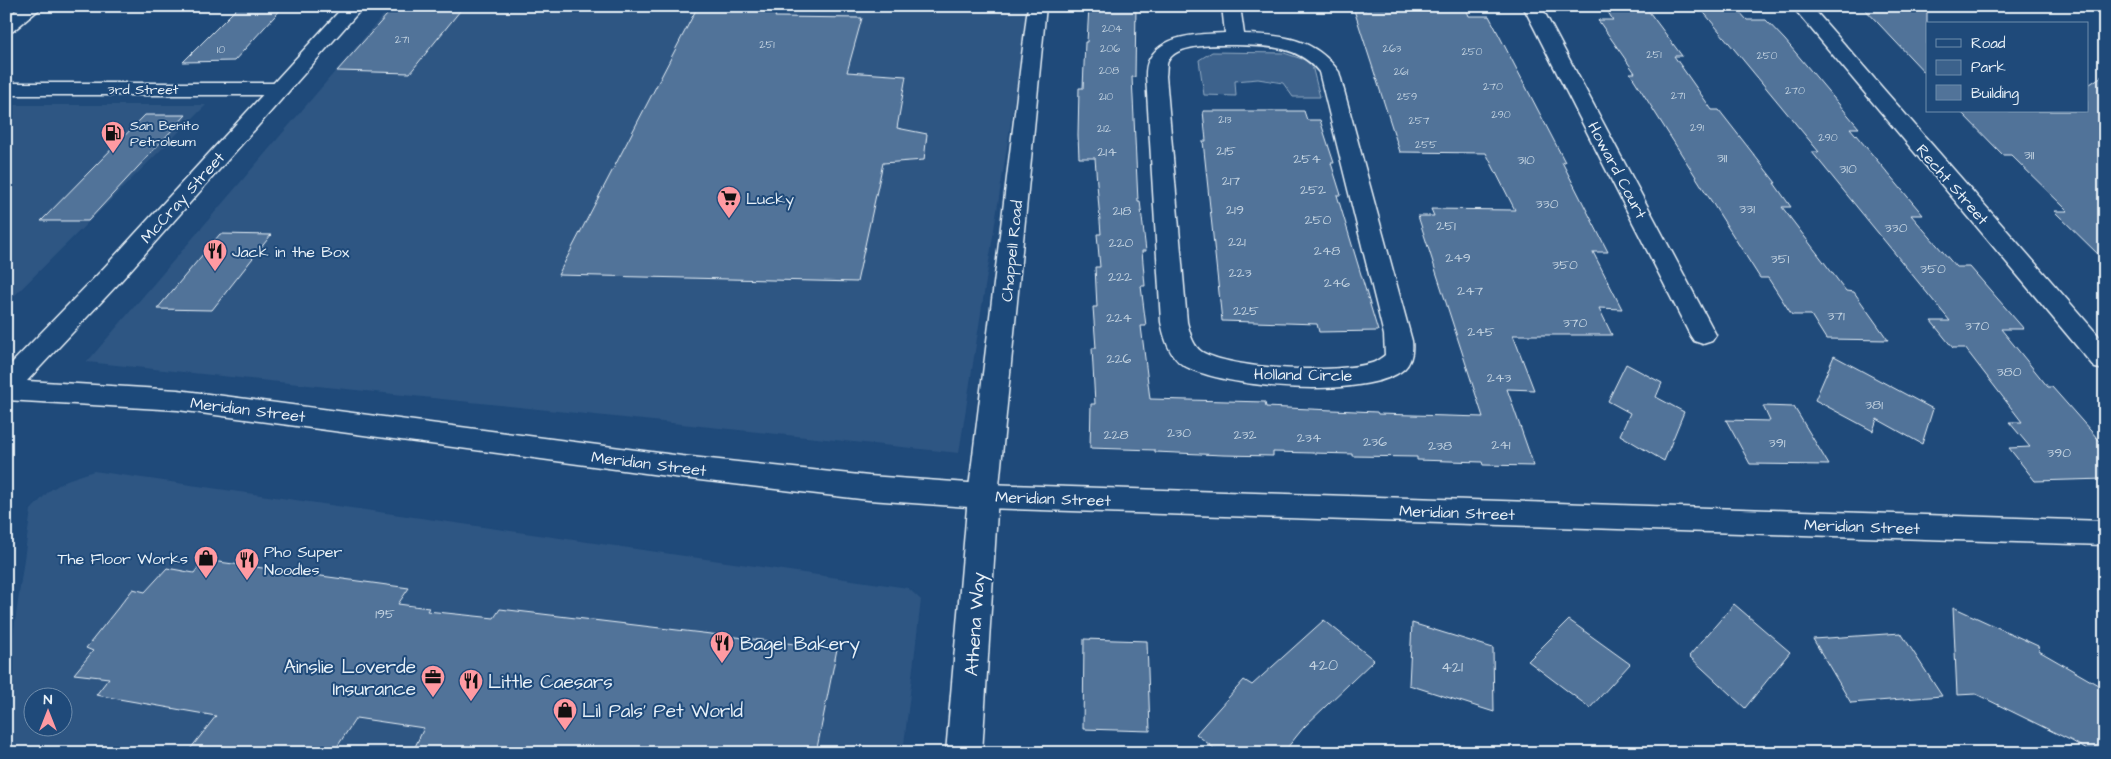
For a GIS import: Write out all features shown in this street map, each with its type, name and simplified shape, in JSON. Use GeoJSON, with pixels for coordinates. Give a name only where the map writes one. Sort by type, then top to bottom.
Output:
{"type":"FeatureCollection","features":[{"type":"Feature","properties":{"kind":"street"},"geometry":{"type":"LineString","coordinates":[[6,27],[34,6]]}},
{"type":"Feature","properties":{"kind":"street","name":"McCray Street"},"geometry":{"type":"LineString","coordinates":[[6,386],[110,277],[355,6]]}},
{"type":"Feature","properties":{"kind":"street","name":"Chappell Road"},"geometry":{"type":"LineString","coordinates":[[984,496],[1037,6]]}},
{"type":"Feature","properties":{"kind":"street"},"geometry":{"type":"LineString","coordinates":[[1231,6],[1235,39]]}},
{"type":"Feature","properties":{"kind":"street","name":"Howard Court"},"geometry":{"type":"LineString","coordinates":[[1532,6],[1703,335]]}},
{"type":"Feature","properties":{"kind":"street","name":"Recht Street"},"geometry":{"type":"LineString","coordinates":[[1801,6],[2105,361]]}},
{"type":"Feature","properties":{"kind":"street","name":"Holland Circle"},"geometry":{"type":"LineString","coordinates":[[1235,39],[1297,46],[1313,53],[1322,61],[1329,72],[1394,320],[1399,351],[1397,359],[1382,371],[1335,378],[1238,373],[1205,366],[1186,353],[1179,342],[1173,312],[1156,76],[1158,62],[1163,54],[1182,44],[1203,40],[1235,39]]}},
{"type":"Feature","properties":{"kind":"street","name":"3rd Street"},"geometry":{"type":"LineString","coordinates":[[6,89],[280,90]]}},
{"type":"Feature","properties":{"kind":"street","name":"Meridian Street"},"geometry":{"type":"LineString","coordinates":[[6,390],[178,400],[682,468],[869,488],[984,496],[2105,533]]}},
{"type":"Feature","properties":{"kind":"street","name":"Athena Way"},"geometry":{"type":"LineString","coordinates":[[964,753],[984,496]]}},
{"type":"Feature","properties":{"kind":"shaded area"},"geometry":{"type":"Polygon","coordinates":[[[391,6],[1029,6],[959,453],[87,362],[391,6]]]}},
{"type":"Feature","properties":{"kind":"shaded area"},"geometry":{"type":"Polygon","coordinates":[[[6,105],[206,105],[6,304],[6,105]]]}},
{"type":"Feature","properties":{"kind":"shaded area"},"geometry":{"type":"Polygon","coordinates":[[[94,471],[908,588],[921,600],[903,753],[6,753],[6,685],[31,510],[49,491],[67,480],[94,471]]]}},
{"type":"Feature","properties":{"kind":"green space"},"geometry":{"type":"Polygon","coordinates":[[[1212,52],[1284,53],[1311,62],[1320,97],[1293,97],[1283,83],[1258,79],[1235,81],[1236,96],[1204,95],[1199,60],[1212,52]]]}},
{"type":"Feature","properties":{"kind":"building"},"geometry":{"type":"Polygon","coordinates":[[[239,6],[284,6],[234,61],[183,62],[239,6]]]}},
{"type":"Feature","properties":{"kind":"building"},"geometry":{"type":"Polygon","coordinates":[[[395,6],[464,6],[410,73],[337,71],[395,6]]]}},
{"type":"Feature","properties":{"kind":"building","name":"Lucky"},"geometry":{"type":"Polygon","coordinates":[[[698,6],[779,6],[775,17],[862,18],[847,72],[906,76],[897,128],[927,134],[924,160],[883,163],[857,282],[558,275],[698,6]]]}},
{"type":"Feature","properties":{"kind":"building"},"geometry":{"type":"Polygon","coordinates":[[[1089,6],[1136,6],[1135,77],[1132,77],[1138,201],[1140,201],[1146,251],[1142,251],[1145,286],[1141,286],[1146,326],[1141,326],[1150,399],[1265,402],[1266,407],[1377,412],[1378,414],[1483,417],[1418,216],[1434,216],[1431,209],[1515,210],[1486,153],[1400,152],[1354,10],[1366,10],[1365,8],[1427,9],[1426,6],[1465,6],[1469,16],[1489,16],[1565,162],[1562,162],[1608,252],[1593,252],[1622,309],[1599,308],[1612,335],[1513,335],[1534,390],[1507,389],[1534,466],[1483,465],[1482,462],[1417,460],[1417,457],[1352,456],[1352,454],[1273,452],[1273,456],[1223,455],[1090,448],[1091,404],[1095,404],[1092,348],[1096,348],[1093,307],[1097,307],[1095,267],[1100,267],[1097,234],[1101,234],[1095,158],[1079,158],[1079,88],[1083,88],[1089,6]]]}},
{"type":"Feature","properties":{"kind":"building"},"geometry":{"type":"Polygon","coordinates":[[[1604,6],[1641,7],[1642,9],[1647,9],[1682,56],[1674,56],[1712,110],[1719,110],[1776,183],[1774,183],[1791,207],[1782,207],[1846,291],[1854,292],[1888,340],[1826,339],[1811,315],[1792,315],[1768,278],[1760,278],[1630,73],[1635,73],[1598,20],[1613,20],[1604,6]]]}},
{"type":"Feature","properties":{"kind":"building"},"geometry":{"type":"Polygon","coordinates":[[[1862,6],[1927,7],[1926,74],[1862,6]]]}},
{"type":"Feature","properties":{"kind":"building"},"geometry":{"type":"Polygon","coordinates":[[[1701,9],[1738,10],[1747,20],[1766,20],[1785,40],[1859,128],[1850,128],[1923,215],[1911,215],[1956,267],[1970,267],[2024,329],[2001,329],[2048,387],[2052,387],[2105,447],[2105,479],[2035,481],[2009,448],[2030,447],[2009,422],[2022,422],[1965,348],[1953,348],[1931,321],[1950,321],[1812,152],[1819,152],[1701,9]]]}},
{"type":"Feature","properties":{"kind":"building"},"geometry":{"type":"Polygon","coordinates":[[[2105,74],[2105,261],[2054,211],[2068,211],[2011,155],[2003,155],[1961,112],[2088,112],[2088,85],[2105,74]]]}},
{"type":"Feature","properties":{"kind":"building"},"geometry":{"type":"Polygon","coordinates":[[[1203,111],[1304,111],[1307,120],[1320,120],[1334,163],[1331,163],[1341,195],[1337,195],[1378,331],[1319,332],[1317,324],[1222,321],[1203,141],[1206,141],[1203,111]]]}},
{"type":"Feature","properties":{"kind":"building"},"geometry":{"type":"Polygon","coordinates":[[[145,115],[186,115],[88,221],[41,221],[145,115]]]}},
{"type":"Feature","properties":{"kind":"building","name":"Jack in the Box"},"geometry":{"type":"Polygon","coordinates":[[[220,234],[271,235],[212,310],[157,309],[220,234]]]}},
{"type":"Feature","properties":{"kind":"building"},"geometry":{"type":"Polygon","coordinates":[[[1834,356],[1933,409],[1922,444],[1877,419],[1873,431],[1815,400],[1834,356]]]}},
{"type":"Feature","properties":{"kind":"building"},"geometry":{"type":"Polygon","coordinates":[[[1626,364],[1662,383],[1656,397],[1684,412],[1664,461],[1620,435],[1630,413],[1608,401],[1626,364]]]}},
{"type":"Feature","properties":{"kind":"building"},"geometry":{"type":"Polygon","coordinates":[[[1763,406],[1794,407],[1829,465],[1750,464],[1726,420],[1770,421],[1763,406]]]}},
{"type":"Feature","properties":{"kind":"building"},"geometry":{"type":"Polygon","coordinates":[[[204,560],[409,588],[398,604],[429,608],[427,611],[494,618],[500,609],[837,649],[816,753],[412,753],[424,728],[356,718],[333,753],[187,753],[216,716],[96,695],[109,678],[74,674],[93,651],[86,648],[133,589],[145,592],[167,568],[194,573],[204,560]]]}},
{"type":"Feature","properties":{"kind":"building"},"geometry":{"type":"Polygon","coordinates":[[[1734,604],[1790,652],[1745,708],[1689,656],[1734,604]]]}},
{"type":"Feature","properties":{"kind":"building"},"geometry":{"type":"Polygon","coordinates":[[[1953,607],[2038,646],[2039,651],[2105,689],[2105,753],[2092,753],[2072,741],[1976,694],[1957,695],[1953,607]]]}},
{"type":"Feature","properties":{"kind":"building"},"geometry":{"type":"Polygon","coordinates":[[[1324,620],[1374,660],[1304,727],[1283,753],[1220,753],[1196,734],[1244,680],[1252,685],[1324,620]]]}},
{"type":"Feature","properties":{"kind":"building"},"geometry":{"type":"Polygon","coordinates":[[[1569,620],[1630,664],[1590,708],[1528,661],[1569,620]]]}},
{"type":"Feature","properties":{"kind":"building"},"geometry":{"type":"Polygon","coordinates":[[[1412,623],[1493,648],[1494,712],[1409,685],[1412,623]]]}},
{"type":"Feature","properties":{"kind":"building"},"geometry":{"type":"Polygon","coordinates":[[[1901,633],[1942,696],[1851,703],[1813,639],[1901,633]]]}},
{"type":"Feature","properties":{"kind":"building"},"geometry":{"type":"Polygon","coordinates":[[[1084,639],[1147,641],[1150,731],[1083,729],[1084,639]]]}},
{"type":"Feature","properties":{"kind":"place","name":"San Benito Petroleum"},"geometry":{"type":"Point","coordinates":[113,154]}},
{"type":"Feature","properties":{"kind":"place","name":"Lucky"},"geometry":{"type":"Point","coordinates":[729,219]}},
{"type":"Feature","properties":{"kind":"place","name":"Jack in the Box"},"geometry":{"type":"Point","coordinates":[215,272]}},
{"type":"Feature","properties":{"kind":"place","name":"The Floor Works"},"geometry":{"type":"Point","coordinates":[206,579]}},
{"type":"Feature","properties":{"kind":"place","name":"Pho Super Noodles"},"geometry":{"type":"Point","coordinates":[247,581]}},
{"type":"Feature","properties":{"kind":"place","name":"Bagel Bakery"},"geometry":{"type":"Point","coordinates":[722,664]}},
{"type":"Feature","properties":{"kind":"place","name":"Ainslie Loverde Insurance"},"geometry":{"type":"Point","coordinates":[433,698]}},
{"type":"Feature","properties":{"kind":"place","name":"Little Caesars"},"geometry":{"type":"Point","coordinates":[471,702]}},
{"type":"Feature","properties":{"kind":"place","name":"Lil Pals' Pet World"},"geometry":{"type":"Point","coordinates":[565,731]}}]}
